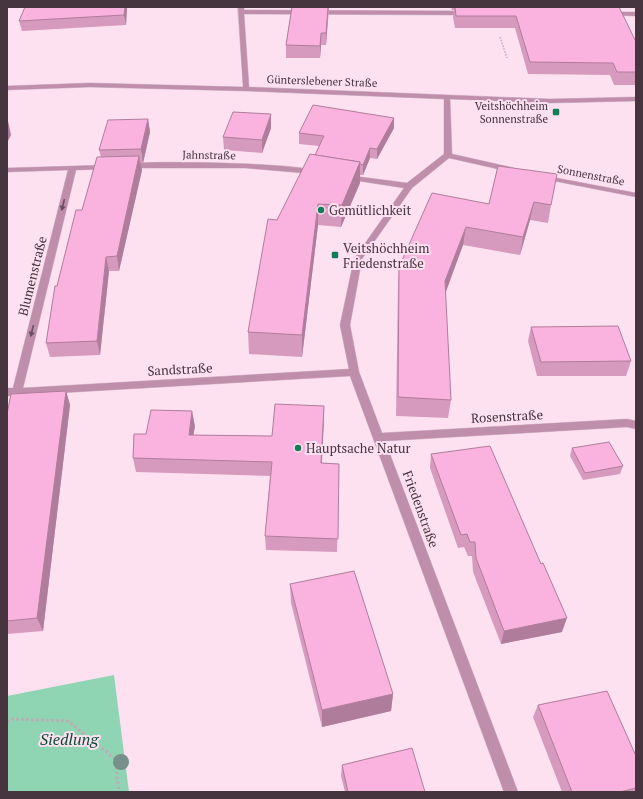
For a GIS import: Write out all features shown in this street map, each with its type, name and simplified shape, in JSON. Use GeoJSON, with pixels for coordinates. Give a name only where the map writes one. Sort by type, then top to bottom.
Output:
{"type":"FeatureCollection","features":[{"type":"Feature","properties":{"kind":"street"},"geometry":{"type":"LineString","coordinates":[[246,89],[241,10],[471,13]]}},
{"type":"Feature","properties":{"kind":"street"},"geometry":{"type":"LineString","coordinates":[[604,14],[636,14]]}},
{"type":"Feature","properties":{"kind":"street","name":"Günterslebener Straße"},"geometry":{"type":"LineString","coordinates":[[7,88],[90,85],[246,89],[550,101],[636,99]]}},
{"type":"Feature","properties":{"kind":"street"},"geometry":{"type":"LineString","coordinates":[[447,96],[448,155],[521,172]]}},
{"type":"Feature","properties":{"kind":"street","name":"Friedenstraße"},"geometry":{"type":"LineString","coordinates":[[448,155],[409,186],[358,259],[345,325],[354,372],[511,792]]}},
{"type":"Feature","properties":{"kind":"street","name":"Jahnstraße"},"geometry":{"type":"LineString","coordinates":[[7,170],[73,167],[214,166],[295,169],[326,174]]}},
{"type":"Feature","properties":{"kind":"street","name":"Blumenstraße"},"geometry":{"type":"LineString","coordinates":[[12,391],[73,167]]}},
{"type":"Feature","properties":{"kind":"street","name":"Sonnenstraße"},"geometry":{"type":"LineString","coordinates":[[537,175],[636,195]]}},
{"type":"Feature","properties":{"kind":"street"},"geometry":{"type":"LineString","coordinates":[[341,176],[409,186]]}},
{"type":"Feature","properties":{"kind":"street","name":"Sandstraße"},"geometry":{"type":"LineString","coordinates":[[12,391],[354,372]]}},
{"type":"Feature","properties":{"kind":"street","name":"Rosenstraße"},"geometry":{"type":"LineString","coordinates":[[379,437],[627,423],[636,425]]}},
{"type":"Feature","properties":{"kind":"path"},"geometry":{"type":"LineString","coordinates":[[500,37],[507,58]]}},
{"type":"Feature","properties":{"kind":"path"},"geometry":{"type":"LineString","coordinates":[[7,722],[12,719],[68,721],[115,759],[119,792]]}},
{"type":"Feature","properties":{"kind":"green space","name":"Siedlung"},"geometry":{"type":"Polygon","coordinates":[[[114,675],[129,792],[7,792],[7,696],[114,675]]]}},
{"type":"Feature","properties":{"kind":"building"},"geometry":{"type":"Polygon","coordinates":[[[25,7],[125,7],[124,15],[19,21],[25,7]]]}},
{"type":"Feature","properties":{"kind":"building"},"geometry":{"type":"Polygon","coordinates":[[[292,7],[328,7],[326,33],[321,33],[320,46],[286,45],[292,7]]]}},
{"type":"Feature","properties":{"kind":"building"},"geometry":{"type":"Polygon","coordinates":[[[455,7],[619,7],[636,42],[636,72],[617,72],[613,63],[530,62],[516,16],[456,16],[455,7]]]}},
{"type":"Feature","properties":{"kind":"building"},"geometry":{"type":"Polygon","coordinates":[[[313,105],[394,118],[377,149],[370,148],[363,165],[360,164],[360,162],[315,155],[324,136],[299,133],[313,105]]]}},
{"type":"Feature","properties":{"kind":"building"},"geometry":{"type":"Polygon","coordinates":[[[233,112],[271,114],[262,140],[223,137],[233,112]]]}},
{"type":"Feature","properties":{"kind":"building"},"geometry":{"type":"Polygon","coordinates":[[[148,119],[141,149],[99,150],[108,120],[148,119]]]}},
{"type":"Feature","properties":{"kind":"building"},"geometry":{"type":"Polygon","coordinates":[[[310,154],[360,162],[342,205],[318,204],[302,335],[248,332],[268,219],[277,220],[310,154]]]}},
{"type":"Feature","properties":{"kind":"building"},"geometry":{"type":"Polygon","coordinates":[[[139,156],[117,256],[106,257],[97,341],[46,343],[55,286],[57,286],[76,210],[82,210],[97,157],[139,156]]]}},
{"type":"Feature","properties":{"kind":"building"},"geometry":{"type":"Polygon","coordinates":[[[498,166],[557,174],[551,205],[534,202],[523,237],[466,227],[445,281],[451,400],[398,397],[399,267],[432,193],[489,204],[498,166]]]}},
{"type":"Feature","properties":{"kind":"building"},"geometry":{"type":"Polygon","coordinates":[[[618,326],[631,361],[541,362],[531,327],[618,326]]]}},
{"type":"Feature","properties":{"kind":"building"},"geometry":{"type":"Polygon","coordinates":[[[66,391],[37,618],[7,621],[7,414],[11,394],[66,391]]]}},
{"type":"Feature","properties":{"kind":"building"},"geometry":{"type":"Polygon","coordinates":[[[275,404],[324,406],[321,463],[339,464],[338,539],[265,536],[272,462],[133,458],[134,434],[146,434],[151,410],[192,411],[189,435],[272,436],[275,404]]]}},
{"type":"Feature","properties":{"kind":"building"},"geometry":{"type":"Polygon","coordinates":[[[609,442],[623,466],[585,473],[572,448],[609,442]]]}},
{"type":"Feature","properties":{"kind":"building"},"geometry":{"type":"Polygon","coordinates":[[[490,446],[541,564],[543,563],[567,618],[504,631],[476,558],[475,542],[470,542],[467,534],[461,535],[431,454],[490,446]]]}},
{"type":"Feature","properties":{"kind":"building"},"geometry":{"type":"Polygon","coordinates":[[[354,571],[393,694],[322,710],[290,584],[354,571]]]}},
{"type":"Feature","properties":{"kind":"building"},"geometry":{"type":"Polygon","coordinates":[[[607,691],[636,756],[636,788],[620,792],[572,792],[538,705],[607,691]]]}},
{"type":"Feature","properties":{"kind":"building"},"geometry":{"type":"Polygon","coordinates":[[[412,748],[425,792],[348,792],[342,765],[412,748]]]}},
{"type":"Feature","properties":{"kind":"place","name":"Veitshöchheim Sonnenstraße"},"geometry":{"type":"Point","coordinates":[556,112]}},
{"type":"Feature","properties":{"kind":"place","name":"Gemütlichkeit"},"geometry":{"type":"Point","coordinates":[321,210]}},
{"type":"Feature","properties":{"kind":"place","name":"Veitshöchheim Friedenstraße"},"geometry":{"type":"Point","coordinates":[335,255]}},
{"type":"Feature","properties":{"kind":"place","name":"Hauptsache Natur"},"geometry":{"type":"Point","coordinates":[298,448]}}]}
